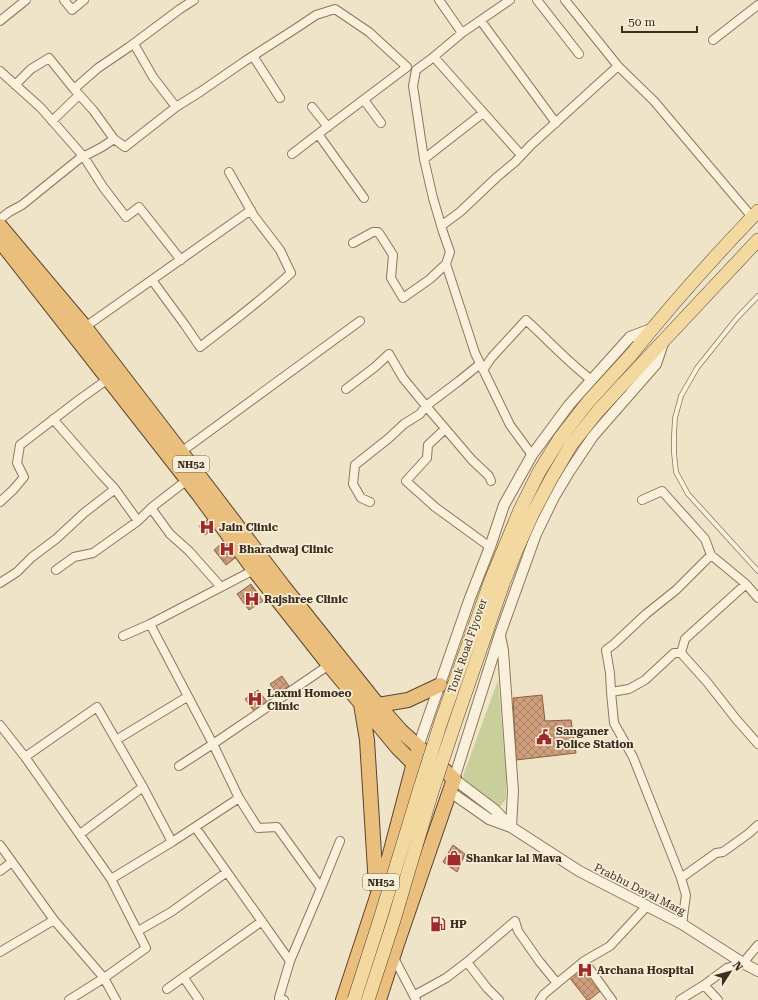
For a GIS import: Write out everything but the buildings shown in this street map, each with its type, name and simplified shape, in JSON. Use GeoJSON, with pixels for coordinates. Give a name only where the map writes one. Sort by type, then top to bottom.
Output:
{"type":"FeatureCollection","features":[{"type":"Feature","properties":{"kind":"highway","name":"NH52"},"geometry":{"type":"LineString","coordinates":[[0,226],[85,326],[283,586],[378,705],[401,731],[418,747],[451,785]]}},
{"type":"Feature","properties":{"kind":"highway","name":"NH52"},"geometry":{"type":"LineString","coordinates":[[0,241],[187,480],[254,570],[360,703],[413,763],[451,785]]}},
{"type":"Feature","properties":{"kind":"highway"},"geometry":{"type":"LineString","coordinates":[[378,705],[408,700],[440,685]]}},
{"type":"Feature","properties":{"kind":"highway"},"geometry":{"type":"LineString","coordinates":[[360,703],[367,740],[377,897]]}},
{"type":"Feature","properties":{"kind":"highway","name":"NH52"},"geometry":{"type":"LineString","coordinates":[[343,1000],[390,854],[418,747]]}},
{"type":"Feature","properties":{"kind":"highway","name":"NH52"},"geometry":{"type":"LineString","coordinates":[[379,1000],[451,785]]}},
{"type":"Feature","properties":{"kind":"main road","name":"Tonk Road Flyover"},"geometry":{"type":"LineString","coordinates":[[354,1000],[441,722],[491,580],[520,510],[560,438],[588,402],[755,214]]}},
{"type":"Feature","properties":{"kind":"main road","name":"Tonk Road Flyover"},"geometry":{"type":"LineString","coordinates":[[368,1000],[394,920],[432,792],[454,726],[503,584],[532,516],[551,479],[571,446],[598,411],[758,240]]}},
{"type":"Feature","properties":{"kind":"street"},"geometry":{"type":"LineString","coordinates":[[0,21],[26,0]]}},
{"type":"Feature","properties":{"kind":"street"},"geometry":{"type":"LineString","coordinates":[[64,0],[72,10],[84,0]]}},
{"type":"Feature","properties":{"kind":"street"},"geometry":{"type":"LineString","coordinates":[[52,121],[98,68],[134,44],[194,0]]}},
{"type":"Feature","properties":{"kind":"street"},"geometry":{"type":"LineString","coordinates":[[439,0],[462,33]]}},
{"type":"Feature","properties":{"kind":"street"},"geometry":{"type":"LineString","coordinates":[[353,243],[373,232],[378,232],[382,236],[393,255],[391,278],[403,298],[430,279],[446,264],[450,252],[433,198],[424,159],[413,86],[416,70],[462,33],[510,0]]}},
{"type":"Feature","properties":{"kind":"street"},"geometry":{"type":"LineString","coordinates":[[537,0],[579,54]]}},
{"type":"Feature","properties":{"kind":"street"},"geometry":{"type":"LineString","coordinates":[[565,0],[618,66],[654,101],[755,214]]}},
{"type":"Feature","properties":{"kind":"street"},"geometry":{"type":"LineString","coordinates":[[713,40],[758,5]]}},
{"type":"Feature","properties":{"kind":"street"},"geometry":{"type":"LineString","coordinates":[[15,85],[31,69],[49,58],[76,92],[93,110],[114,139],[125,147],[176,107],[253,56],[316,15],[335,9],[369,32],[407,67],[416,70]]}},
{"type":"Feature","properties":{"kind":"street"},"geometry":{"type":"LineString","coordinates":[[481,21],[556,123]]}},
{"type":"Feature","properties":{"kind":"street"},"geometry":{"type":"LineString","coordinates":[[134,44],[153,76],[176,107]]}},
{"type":"Feature","properties":{"kind":"street"},"geometry":{"type":"LineString","coordinates":[[253,56],[280,98]]}},
{"type":"Feature","properties":{"kind":"street"},"geometry":{"type":"LineString","coordinates":[[434,57],[521,155]]}},
{"type":"Feature","properties":{"kind":"street"},"geometry":{"type":"LineString","coordinates":[[441,226],[460,212],[618,66]]}},
{"type":"Feature","properties":{"kind":"street"},"geometry":{"type":"LineString","coordinates":[[292,154],[407,67]]}},
{"type":"Feature","properties":{"kind":"street"},"geometry":{"type":"LineString","coordinates":[[0,71],[41,108],[84,156],[103,187],[126,217],[140,207],[181,260]]}},
{"type":"Feature","properties":{"kind":"street"},"geometry":{"type":"LineString","coordinates":[[364,100],[382,123]]}},
{"type":"Feature","properties":{"kind":"street"},"geometry":{"type":"LineString","coordinates":[[312,107],[328,127]]}},
{"type":"Feature","properties":{"kind":"street"},"geometry":{"type":"LineString","coordinates":[[424,159],[483,113]]}},
{"type":"Feature","properties":{"kind":"street"},"geometry":{"type":"LineString","coordinates":[[318,134],[364,198]]}},
{"type":"Feature","properties":{"kind":"street"},"geometry":{"type":"LineString","coordinates":[[0,219],[22,205],[79,159],[114,139]]}},
{"type":"Feature","properties":{"kind":"street"},"geometry":{"type":"LineString","coordinates":[[152,280],[200,347],[273,290],[291,272],[280,250],[251,210],[229,172]]}},
{"type":"Feature","properties":{"kind":"street"},"geometry":{"type":"LineString","coordinates":[[85,326],[251,210]]}},
{"type":"Feature","properties":{"kind":"street"},"geometry":{"type":"LineString","coordinates":[[446,264],[472,345],[510,425],[532,455]]}},
{"type":"Feature","properties":{"kind":"street"},"geometry":{"type":"LineString","coordinates":[[370,502],[361,498],[353,484],[355,465],[404,424],[420,414],[426,406],[459,381],[482,367],[526,320],[543,334],[564,356],[589,378]]}},
{"type":"Feature","properties":{"kind":"street"},"geometry":{"type":"LineString","coordinates":[[181,452],[360,321]]}},
{"type":"Feature","properties":{"kind":"street"},"geometry":{"type":"LineString","coordinates":[[418,747],[504,505],[532,455],[570,406],[630,338],[652,329]]}},
{"type":"Feature","properties":{"kind":"street"},"geometry":{"type":"LineString","coordinates":[[451,785],[500,634],[536,534],[554,497],[569,472],[593,436],[656,364],[664,341]]}},
{"type":"Feature","properties":{"kind":"street"},"geometry":{"type":"LineString","coordinates":[[346,389],[375,367],[388,354],[403,378],[472,460],[489,476],[491,481]]}},
{"type":"Feature","properties":{"kind":"street"},"geometry":{"type":"LineString","coordinates":[[0,502],[24,477],[17,463],[20,445],[80,398],[108,379]]}},
{"type":"Feature","properties":{"kind":"street"},"geometry":{"type":"LineString","coordinates":[[53,419],[115,489],[138,521]]}},
{"type":"Feature","properties":{"kind":"street"},"geometry":{"type":"LineString","coordinates":[[445,429],[428,445],[427,458],[406,481],[435,507],[490,547]]}},
{"type":"Feature","properties":{"kind":"street"},"geometry":{"type":"LineString","coordinates":[[56,570],[74,557],[93,553],[138,521],[151,508],[187,480]]}},
{"type":"Feature","properties":{"kind":"street"},"geometry":{"type":"LineString","coordinates":[[0,583],[17,572],[32,557],[56,539],[84,513],[115,489]]}},
{"type":"Feature","properties":{"kind":"street"},"geometry":{"type":"LineString","coordinates":[[642,500],[662,491],[705,539],[711,555],[746,584],[758,598]]}},
{"type":"Feature","properties":{"kind":"street"},"geometry":{"type":"LineString","coordinates":[[151,508],[170,534],[189,551],[221,587]]}},
{"type":"Feature","properties":{"kind":"street"},"geometry":{"type":"LineString","coordinates":[[682,924],[686,895],[681,878],[633,757],[614,723],[610,673],[606,650],[646,614],[676,590],[711,555]]}},
{"type":"Feature","properties":{"kind":"street"},"geometry":{"type":"LineString","coordinates":[[123,636],[150,624],[254,570]]}},
{"type":"Feature","properties":{"kind":"street"},"geometry":{"type":"LineString","coordinates":[[681,653],[685,639],[746,584]]}},
{"type":"Feature","properties":{"kind":"street"},"geometry":{"type":"LineString","coordinates":[[150,624],[213,744],[239,798],[258,828],[277,827],[321,888]]}},
{"type":"Feature","properties":{"kind":"street"},"geometry":{"type":"LineString","coordinates":[[500,634],[503,652],[513,791],[511,827]]}},
{"type":"Feature","properties":{"kind":"street"},"geometry":{"type":"LineString","coordinates":[[611,692],[629,689],[645,680],[674,653],[681,653],[758,744]]}},
{"type":"Feature","properties":{"kind":"street"},"geometry":{"type":"LineString","coordinates":[[178,766],[329,665]]}},
{"type":"Feature","properties":{"kind":"street"},"geometry":{"type":"LineString","coordinates":[[116,740],[187,697]]}},
{"type":"Feature","properties":{"kind":"street"},"geometry":{"type":"LineString","coordinates":[[25,757],[97,708],[143,787],[172,842]]}},
{"type":"Feature","properties":{"kind":"street"},"geometry":{"type":"LineString","coordinates":[[0,725],[25,757],[110,879],[146,948],[104,978],[69,1000]]}},
{"type":"Feature","properties":{"kind":"street","name":"Prabhu Dayal Marg"},"geometry":{"type":"LineString","coordinates":[[451,785],[489,819],[511,827],[580,871],[682,924],[758,971]]}},
{"type":"Feature","properties":{"kind":"street"},"geometry":{"type":"LineString","coordinates":[[80,834],[143,787]]}},
{"type":"Feature","properties":{"kind":"street"},"geometry":{"type":"LineString","coordinates":[[110,879],[172,842],[239,798]]}},
{"type":"Feature","properties":{"kind":"street"},"geometry":{"type":"LineString","coordinates":[[681,878],[716,853],[723,852],[758,825]]}},
{"type":"Feature","properties":{"kind":"street"},"geometry":{"type":"LineString","coordinates":[[195,827],[290,960]]}},
{"type":"Feature","properties":{"kind":"street"},"geometry":{"type":"LineString","coordinates":[[280,999],[290,960],[340,841]]}},
{"type":"Feature","properties":{"kind":"street"},"geometry":{"type":"LineString","coordinates":[[0,845],[54,920],[104,978],[116,1000]]}},
{"type":"Feature","properties":{"kind":"street"},"geometry":{"type":"LineString","coordinates":[[0,871],[12,862]]}},
{"type":"Feature","properties":{"kind":"street"},"geometry":{"type":"LineString","coordinates":[[138,931],[171,912],[227,872]]}},
{"type":"Feature","properties":{"kind":"street"},"geometry":{"type":"LineString","coordinates":[[540,1000],[544,994],[584,961],[610,946],[647,906]]}},
{"type":"Feature","properties":{"kind":"street"},"geometry":{"type":"LineString","coordinates":[[0,952],[54,920]]}},
{"type":"Feature","properties":{"kind":"street"},"geometry":{"type":"LineString","coordinates":[[167,989],[262,921]]}},
{"type":"Feature","properties":{"kind":"street"},"geometry":{"type":"LineString","coordinates":[[355,964],[393,956],[416,998],[467,962],[515,921],[518,932],[557,984]]}},
{"type":"Feature","properties":{"kind":"street"},"geometry":{"type":"LineString","coordinates":[[680,1000],[727,968],[743,963],[758,945]]}},
{"type":"Feature","properties":{"kind":"street"},"geometry":{"type":"LineString","coordinates":[[584,961],[612,1000]]}},
{"type":"Feature","properties":{"kind":"street"},"geometry":{"type":"LineString","coordinates":[[467,962],[487,988],[499,1000]]}},
{"type":"Feature","properties":{"kind":"street"},"geometry":{"type":"LineString","coordinates":[[184,978],[200,1000]]}},
{"type":"Feature","properties":{"kind":"street"},"geometry":{"type":"LineString","coordinates":[[704,985],[718,1000]]}},
{"type":"Feature","properties":{"kind":"lane"},"geometry":{"type":"LineString","coordinates":[[758,296],[737,318],[697,368],[681,396],[675,418],[674,435],[676,472],[688,494],[758,571]]}},
{"type":"Feature","properties":{"kind":"green space"},"geometry":{"type":"Polygon","coordinates":[[[498,680],[506,775],[506,799],[499,808],[465,784],[463,776],[498,680]]]}},
{"type":"Feature","properties":{"kind":"place","name":"Jain Clinic"},"geometry":{"type":"Point","coordinates":[207,527]}},
{"type":"Feature","properties":{"kind":"place","name":"Bharadwaj Clinic"},"geometry":{"type":"Point","coordinates":[227,549]}},
{"type":"Feature","properties":{"kind":"place","name":"Rajshree Clinic"},"geometry":{"type":"Point","coordinates":[252,599]}},
{"type":"Feature","properties":{"kind":"place","name":"Laxmi Homoeo Clinic"},"geometry":{"type":"Point","coordinates":[255,699]}},
{"type":"Feature","properties":{"kind":"place","name":"Sanganer Police Station"},"geometry":{"type":"Point","coordinates":[544,737]}},
{"type":"Feature","properties":{"kind":"place","name":"Shankar lal Mava"},"geometry":{"type":"Point","coordinates":[454,858]}},
{"type":"Feature","properties":{"kind":"place","name":"HP"},"geometry":{"type":"Point","coordinates":[438,924]}},
{"type":"Feature","properties":{"kind":"place","name":"Archana Hospital"},"geometry":{"type":"Point","coordinates":[585,970]}}]}
